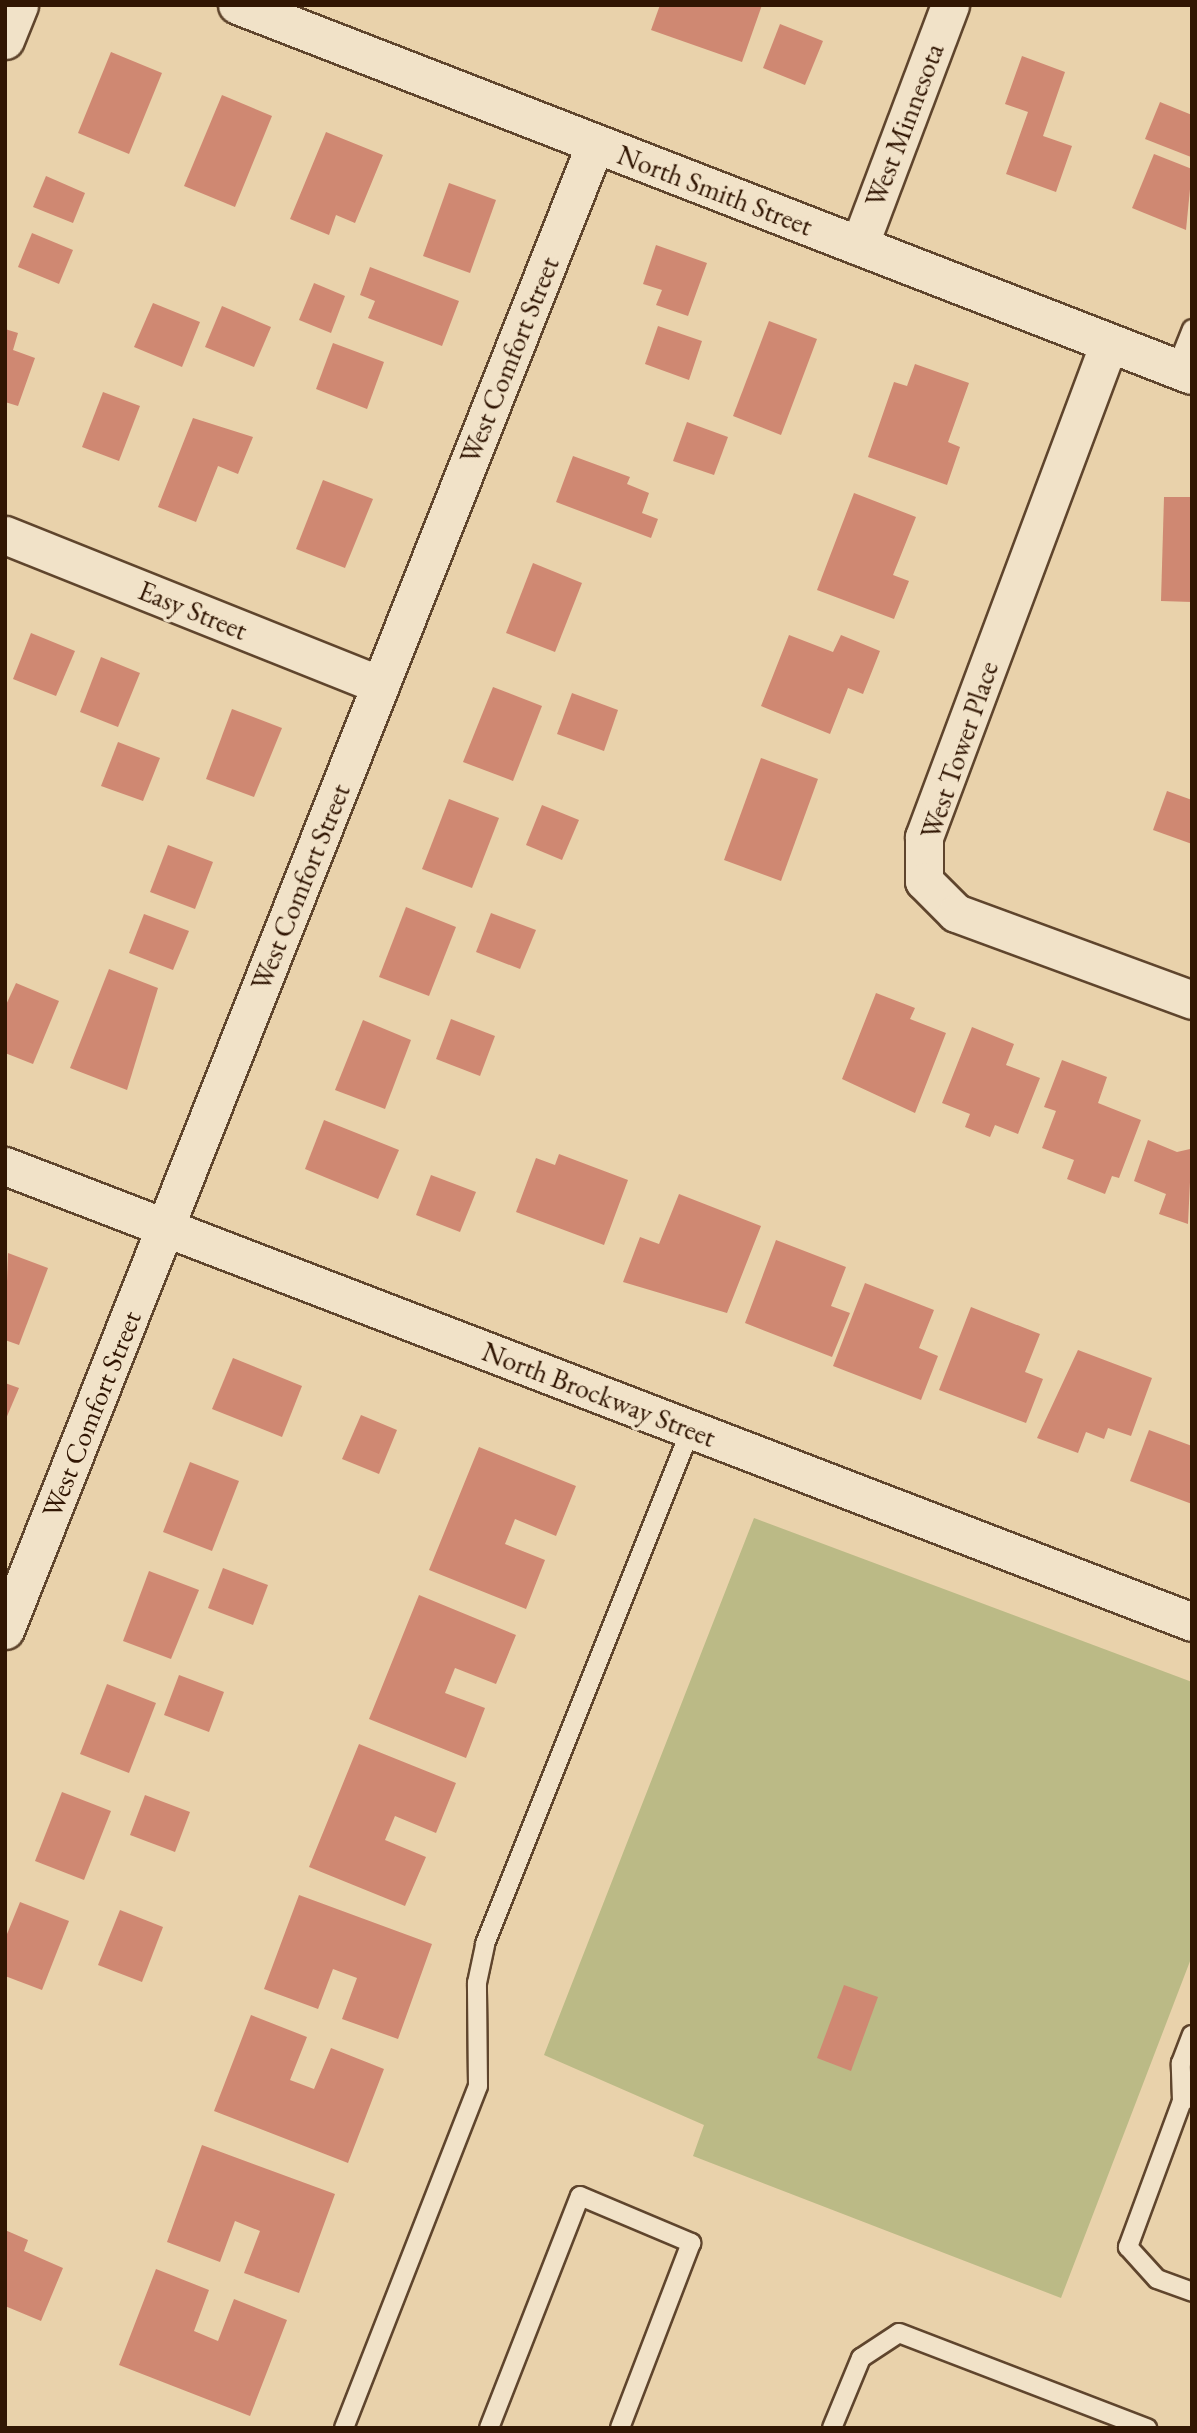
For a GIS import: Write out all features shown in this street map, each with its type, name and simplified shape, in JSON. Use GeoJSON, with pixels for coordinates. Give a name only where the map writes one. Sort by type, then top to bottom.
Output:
{"type":"FeatureCollection","features":[{"type":"Feature","properties":{"kind":"street"},"geometry":{"type":"LineString","coordinates":[[5,40],[19,5]]}},
{"type":"Feature","properties":{"kind":"street","name":"North Smith Street"},"geometry":{"type":"LineString","coordinates":[[238,5],[1184,372]]}},
{"type":"Feature","properties":{"kind":"street","name":"West Minnesota"},"geometry":{"type":"LineString","coordinates":[[859,246],[950,5]]}},
{"type":"Feature","properties":{"kind":"street","name":"West Comfort Street"},"geometry":{"type":"LineString","coordinates":[[5,1630],[595,144]]}},
{"type":"Feature","properties":{"kind":"street","name":"West Tower Place"},"geometry":{"type":"LineString","coordinates":[[1109,343],[924,837],[924,881],[956,913],[1192,1000]]}},
{"type":"Feature","properties":{"kind":"street","name":"Easy Street"},"geometry":{"type":"LineString","coordinates":[[5,535],[380,685]]}},
{"type":"Feature","properties":{"kind":"street","name":"North Brockway Street"},"geometry":{"type":"LineString","coordinates":[[5,1166],[1192,1622]]}},
{"type":"Feature","properties":{"kind":"lane"},"geometry":{"type":"LineString","coordinates":[[1184,372],[1192,329]]}},
{"type":"Feature","properties":{"kind":"lane"},"geometry":{"type":"LineString","coordinates":[[344,2428],[478,2086],[477,1983],[485,1944],[691,1429]]}},
{"type":"Feature","properties":{"kind":"lane"},"geometry":{"type":"LineString","coordinates":[[1192,2035],[1181,2063],[1187,2099],[1128,2247],[1157,2279],[1192,2292]]}},
{"type":"Feature","properties":{"kind":"lane"},"geometry":{"type":"LineString","coordinates":[[489,2428],[580,2196],[691,2243],[620,2428]]}},
{"type":"Feature","properties":{"kind":"lane"},"geometry":{"type":"LineString","coordinates":[[832,2428],[861,2358],[899,2333],[1147,2428]]}},
{"type":"Feature","properties":{"kind":"shaded area"},"geometry":{"type":"Polygon","coordinates":[[[754,1518],[1192,1682],[1192,1956],[1061,2298],[693,2156],[704,2125],[544,2055],[754,1518]]]}},
{"type":"Feature","properties":{"kind":"building"},"geometry":{"type":"Polygon","coordinates":[[[660,5],[762,5],[742,62],[651,30],[660,5]]]}},
{"type":"Feature","properties":{"kind":"building"},"geometry":{"type":"Polygon","coordinates":[[[780,24],[823,41],[805,85],[763,68],[780,24]]]}},
{"type":"Feature","properties":{"kind":"building"},"geometry":{"type":"Polygon","coordinates":[[[111,52],[162,73],[129,154],[78,133],[111,52]]]}},
{"type":"Feature","properties":{"kind":"building"},"geometry":{"type":"Polygon","coordinates":[[[1022,56],[1065,72],[1043,136],[1072,146],[1056,192],[1006,174],[1028,112],[1005,104],[1022,56]]]}},
{"type":"Feature","properties":{"kind":"building"},"geometry":{"type":"Polygon","coordinates":[[[222,95],[272,116],[235,207],[184,186],[222,95]]]}},
{"type":"Feature","properties":{"kind":"building"},"geometry":{"type":"Polygon","coordinates":[[[1160,102],[1192,115],[1191,157],[1145,139],[1160,102]]]}},
{"type":"Feature","properties":{"kind":"building"},"geometry":{"type":"Polygon","coordinates":[[[326,132],[383,155],[355,223],[336,215],[329,235],[290,219],[326,132]]]}},
{"type":"Feature","properties":{"kind":"building"},"geometry":{"type":"Polygon","coordinates":[[[1154,154],[1192,169],[1186,230],[1132,208],[1154,154]]]}},
{"type":"Feature","properties":{"kind":"building"},"geometry":{"type":"Polygon","coordinates":[[[46,176],[85,193],[73,223],[33,207],[46,176]]]}},
{"type":"Feature","properties":{"kind":"building"},"geometry":{"type":"Polygon","coordinates":[[[449,183],[496,200],[470,273],[423,256],[449,183]]]}},
{"type":"Feature","properties":{"kind":"building"},"geometry":{"type":"Polygon","coordinates":[[[32,233],[73,250],[59,284],[18,267],[32,233]]]}},
{"type":"Feature","properties":{"kind":"building"},"geometry":{"type":"Polygon","coordinates":[[[656,245],[707,263],[688,316],[656,305],[662,290],[643,284],[656,245]]]}},
{"type":"Feature","properties":{"kind":"building"},"geometry":{"type":"Polygon","coordinates":[[[370,267],[459,301],[442,346],[368,318],[375,301],[360,295],[370,267]]]}},
{"type":"Feature","properties":{"kind":"building"},"geometry":{"type":"Polygon","coordinates":[[[314,283],[345,296],[331,333],[299,320],[314,283]]]}},
{"type":"Feature","properties":{"kind":"building"},"geometry":{"type":"Polygon","coordinates":[[[153,303],[200,322],[182,367],[134,347],[153,303]]]}},
{"type":"Feature","properties":{"kind":"building"},"geometry":{"type":"Polygon","coordinates":[[[222,306],[271,327],[254,367],[205,347],[222,306]]]}},
{"type":"Feature","properties":{"kind":"building"},"geometry":{"type":"Polygon","coordinates":[[[769,321],[817,339],[781,435],[733,416],[769,321]]]}},
{"type":"Feature","properties":{"kind":"building"},"geometry":{"type":"Polygon","coordinates":[[[658,326],[702,341],[689,380],[645,364],[658,326]]]}},
{"type":"Feature","properties":{"kind":"building"},"geometry":{"type":"Polygon","coordinates":[[[5,329],[18,333],[13,350],[35,358],[18,406],[5,402],[5,329]]]}},
{"type":"Feature","properties":{"kind":"building"},"geometry":{"type":"Polygon","coordinates":[[[333,343],[384,362],[367,409],[316,389],[333,343]]]}},
{"type":"Feature","properties":{"kind":"building"},"geometry":{"type":"Polygon","coordinates":[[[915,364],[969,383],[948,442],[960,447],[947,485],[868,457],[894,382],[907,386],[915,364]]]}},
{"type":"Feature","properties":{"kind":"building"},"geometry":{"type":"Polygon","coordinates":[[[103,392],[140,406],[119,461],[82,447],[103,392]]]}},
{"type":"Feature","properties":{"kind":"building"},"geometry":{"type":"Polygon","coordinates":[[[193,418],[253,437],[238,474],[218,466],[196,522],[158,507],[193,418]]]}},
{"type":"Feature","properties":{"kind":"building"},"geometry":{"type":"Polygon","coordinates":[[[687,422],[728,437],[714,475],[673,461],[687,422]]]}},
{"type":"Feature","properties":{"kind":"building"},"geometry":{"type":"Polygon","coordinates":[[[573,456],[630,477],[627,484],[649,493],[642,513],[658,519],[651,538],[556,502],[573,456]]]}},
{"type":"Feature","properties":{"kind":"building"},"geometry":{"type":"Polygon","coordinates":[[[323,480],[373,499],[345,568],[296,549],[323,480]]]}},
{"type":"Feature","properties":{"kind":"building"},"geometry":{"type":"Polygon","coordinates":[[[854,493],[916,517],[893,575],[909,581],[894,619],[817,590],[854,493]]]}},
{"type":"Feature","properties":{"kind":"building"},"geometry":{"type":"Polygon","coordinates":[[[1164,497],[1192,497],[1192,602],[1161,601],[1164,497]]]}},
{"type":"Feature","properties":{"kind":"building"},"geometry":{"type":"Polygon","coordinates":[[[533,563],[582,583],[555,652],[506,633],[533,563]]]}},
{"type":"Feature","properties":{"kind":"building"},"geometry":{"type":"Polygon","coordinates":[[[31,633],[75,651],[56,696],[13,679],[31,633]]]}},
{"type":"Feature","properties":{"kind":"building"},"geometry":{"type":"Polygon","coordinates":[[[789,635],[833,652],[841,635],[880,651],[863,694],[848,688],[830,734],[761,706],[789,635]]]}},
{"type":"Feature","properties":{"kind":"building"},"geometry":{"type":"Polygon","coordinates":[[[101,657],[140,673],[118,727],[80,712],[101,657]]]}},
{"type":"Feature","properties":{"kind":"building"},"geometry":{"type":"Polygon","coordinates":[[[493,687],[542,706],[513,781],[463,762],[493,687]]]}},
{"type":"Feature","properties":{"kind":"building"},"geometry":{"type":"Polygon","coordinates":[[[572,693],[618,710],[604,751],[557,734],[572,693]]]}},
{"type":"Feature","properties":{"kind":"building"},"geometry":{"type":"Polygon","coordinates":[[[232,709],[282,728],[254,797],[206,779],[232,709]]]}},
{"type":"Feature","properties":{"kind":"building"},"geometry":{"type":"Polygon","coordinates":[[[118,742],[160,758],[143,801],[101,786],[118,742]]]}},
{"type":"Feature","properties":{"kind":"building"},"geometry":{"type":"Polygon","coordinates":[[[761,758],[818,779],[781,881],[724,860],[761,758]]]}},
{"type":"Feature","properties":{"kind":"building"},"geometry":{"type":"Polygon","coordinates":[[[1167,791],[1192,800],[1192,844],[1153,830],[1167,791]]]}},
{"type":"Feature","properties":{"kind":"building"},"geometry":{"type":"Polygon","coordinates":[[[449,799],[499,818],[472,888],[422,869],[449,799]]]}},
{"type":"Feature","properties":{"kind":"building"},"geometry":{"type":"Polygon","coordinates":[[[542,805],[579,820],[562,860],[526,845],[542,805]]]}},
{"type":"Feature","properties":{"kind":"building"},"geometry":{"type":"Polygon","coordinates":[[[168,845],[213,862],[195,909],[150,892],[168,845]]]}},
{"type":"Feature","properties":{"kind":"building"},"geometry":{"type":"Polygon","coordinates":[[[406,907],[456,927],[429,996],[379,977],[406,907]]]}},
{"type":"Feature","properties":{"kind":"building"},"geometry":{"type":"Polygon","coordinates":[[[491,913],[536,930],[520,969],[476,952],[491,913]]]}},
{"type":"Feature","properties":{"kind":"building"},"geometry":{"type":"Polygon","coordinates":[[[144,914],[189,931],[173,970],[129,953],[144,914]]]}},
{"type":"Feature","properties":{"kind":"building"},"geometry":{"type":"Polygon","coordinates":[[[109,969],[158,988],[127,1090],[70,1068],[109,969]]]}},
{"type":"Feature","properties":{"kind":"building"},"geometry":{"type":"Polygon","coordinates":[[[16,983],[59,1001],[33,1064],[5,1053],[5,1007],[16,983]]]}},
{"type":"Feature","properties":{"kind":"building"},"geometry":{"type":"Polygon","coordinates":[[[876,993],[915,1008],[910,1019],[946,1033],[915,1113],[842,1079],[876,993]]]}},
{"type":"Feature","properties":{"kind":"building"},"geometry":{"type":"Polygon","coordinates":[[[451,1019],[495,1036],[480,1076],[436,1059],[451,1019]]]}},
{"type":"Feature","properties":{"kind":"building"},"geometry":{"type":"Polygon","coordinates":[[[363,1020],[411,1040],[385,1109],[335,1090],[363,1020]]]}},
{"type":"Feature","properties":{"kind":"building"},"geometry":{"type":"Polygon","coordinates":[[[972,1027],[1014,1044],[1006,1065],[1040,1078],[1018,1134],[995,1125],[990,1137],[965,1127],[970,1114],[942,1103],[972,1027]]]}},
{"type":"Feature","properties":{"kind":"building"},"geometry":{"type":"Polygon","coordinates":[[[1062,1060],[1107,1077],[1098,1103],[1141,1120],[1119,1178],[1112,1176],[1105,1194],[1067,1179],[1074,1160],[1042,1148],[1056,1111],[1044,1107],[1062,1060]]]}},
{"type":"Feature","properties":{"kind":"building"},"geometry":{"type":"Polygon","coordinates":[[[324,1120],[399,1150],[378,1199],[305,1169],[324,1120]]]}},
{"type":"Feature","properties":{"kind":"building"},"geometry":{"type":"Polygon","coordinates":[[[1148,1140],[1177,1152],[1190,1149],[1192,1140],[1188,1224],[1159,1214],[1166,1194],[1134,1181],[1148,1140]]]}},
{"type":"Feature","properties":{"kind":"building"},"geometry":{"type":"Polygon","coordinates":[[[559,1154],[628,1180],[604,1245],[516,1212],[536,1158],[555,1165],[559,1154]]]}},
{"type":"Feature","properties":{"kind":"building"},"geometry":{"type":"Polygon","coordinates":[[[431,1175],[476,1192],[460,1232],[416,1215],[431,1175]]]}},
{"type":"Feature","properties":{"kind":"building"},"geometry":{"type":"Polygon","coordinates":[[[679,1194],[761,1226],[727,1313],[623,1282],[640,1237],[659,1244],[679,1194]]]}},
{"type":"Feature","properties":{"kind":"building"},"geometry":{"type":"Polygon","coordinates":[[[776,1240],[846,1267],[831,1306],[850,1313],[832,1357],[745,1323],[776,1240]]]}},
{"type":"Feature","properties":{"kind":"building"},"geometry":{"type":"Polygon","coordinates":[[[8,1253],[48,1268],[19,1345],[5,1340],[8,1253]]]}},
{"type":"Feature","properties":{"kind":"building"},"geometry":{"type":"Polygon","coordinates":[[[865,1283],[934,1310],[919,1348],[938,1356],[921,1400],[833,1366],[865,1283]]]}},
{"type":"Feature","properties":{"kind":"building"},"geometry":{"type":"Polygon","coordinates":[[[971,1307],[1040,1334],[1025,1372],[1043,1379],[1026,1423],[939,1390],[971,1307]]]}},
{"type":"Feature","properties":{"kind":"building"},"geometry":{"type":"Polygon","coordinates":[[[1078,1350],[1152,1378],[1131,1436],[1108,1428],[1104,1439],[1086,1432],[1078,1453],[1037,1438],[1078,1350]]]}},
{"type":"Feature","properties":{"kind":"building"},"geometry":{"type":"Polygon","coordinates":[[[233,1358],[302,1386],[282,1437],[212,1409],[233,1358]]]}},
{"type":"Feature","properties":{"kind":"building"},"geometry":{"type":"Polygon","coordinates":[[[5,1383],[19,1388],[5,1421],[5,1383]]]}},
{"type":"Feature","properties":{"kind":"building"},"geometry":{"type":"Polygon","coordinates":[[[361,1415],[397,1430],[379,1474],[342,1459],[361,1415]]]}},
{"type":"Feature","properties":{"kind":"building"},"geometry":{"type":"Polygon","coordinates":[[[1149,1430],[1192,1446],[1192,1504],[1130,1481],[1149,1430]]]}},
{"type":"Feature","properties":{"kind":"building"},"geometry":{"type":"Polygon","coordinates":[[[479,1447],[576,1486],[556,1536],[515,1519],[505,1544],[545,1560],[526,1609],[429,1570],[479,1447]]]}},
{"type":"Feature","properties":{"kind":"building"},"geometry":{"type":"Polygon","coordinates":[[[190,1462],[239,1481],[212,1551],[163,1532],[190,1462]]]}},
{"type":"Feature","properties":{"kind":"building"},"geometry":{"type":"Polygon","coordinates":[[[223,1568],[268,1585],[253,1625],[208,1608],[223,1568]]]}},
{"type":"Feature","properties":{"kind":"building"},"geometry":{"type":"Polygon","coordinates":[[[149,1571],[199,1590],[171,1659],[123,1641],[149,1571]]]}},
{"type":"Feature","properties":{"kind":"building"},"geometry":{"type":"Polygon","coordinates":[[[419,1595],[516,1635],[496,1684],[455,1668],[445,1693],[485,1708],[466,1758],[369,1719],[419,1595]]]}},
{"type":"Feature","properties":{"kind":"building"},"geometry":{"type":"Polygon","coordinates":[[[179,1675],[224,1692],[209,1732],[164,1715],[179,1675]]]}},
{"type":"Feature","properties":{"kind":"building"},"geometry":{"type":"Polygon","coordinates":[[[107,1684],[156,1703],[129,1773],[80,1754],[107,1684]]]}},
{"type":"Feature","properties":{"kind":"building"},"geometry":{"type":"Polygon","coordinates":[[[359,1744],[456,1783],[436,1833],[395,1816],[385,1840],[426,1857],[405,1906],[309,1867],[359,1744]]]}},
{"type":"Feature","properties":{"kind":"building"},"geometry":{"type":"Polygon","coordinates":[[[62,1792],[111,1811],[84,1880],[35,1861],[62,1792]]]}},
{"type":"Feature","properties":{"kind":"building"},"geometry":{"type":"Polygon","coordinates":[[[145,1795],[190,1812],[175,1852],[130,1835],[145,1795]]]}},
{"type":"Feature","properties":{"kind":"building"},"geometry":{"type":"Polygon","coordinates":[[[299,1895],[432,1944],[398,2039],[342,2019],[357,1978],[333,1969],[318,2009],[264,1989],[299,1895]]]}},
{"type":"Feature","properties":{"kind":"building"},"geometry":{"type":"Polygon","coordinates":[[[20,1902],[69,1921],[42,1990],[5,1976],[5,1939],[20,1902]]]}},
{"type":"Feature","properties":{"kind":"building"},"geometry":{"type":"Polygon","coordinates":[[[120,1910],[163,1927],[142,1982],[98,1965],[120,1910]]]}},
{"type":"Feature","properties":{"kind":"building"},"geometry":{"type":"Polygon","coordinates":[[[844,1985],[878,1997],[851,2071],[817,2058],[844,1985]]]}},
{"type":"Feature","properties":{"kind":"building"},"geometry":{"type":"Polygon","coordinates":[[[251,2015],[307,2037],[290,2080],[314,2089],[331,2048],[384,2069],[348,2163],[214,2111],[251,2015]]]}},
{"type":"Feature","properties":{"kind":"building"},"geometry":{"type":"Polygon","coordinates":[[[202,2145],[335,2194],[299,2293],[244,2273],[260,2231],[235,2221],[220,2262],[167,2242],[202,2145]]]}},
{"type":"Feature","properties":{"kind":"building"},"geometry":{"type":"Polygon","coordinates":[[[5,2230],[28,2240],[24,2251],[63,2268],[41,2321],[5,2306],[5,2230]]]}},
{"type":"Feature","properties":{"kind":"building"},"geometry":{"type":"Polygon","coordinates":[[[156,2269],[209,2290],[194,2331],[218,2341],[234,2299],[287,2320],[250,2416],[119,2365],[156,2269]]]}}]}
